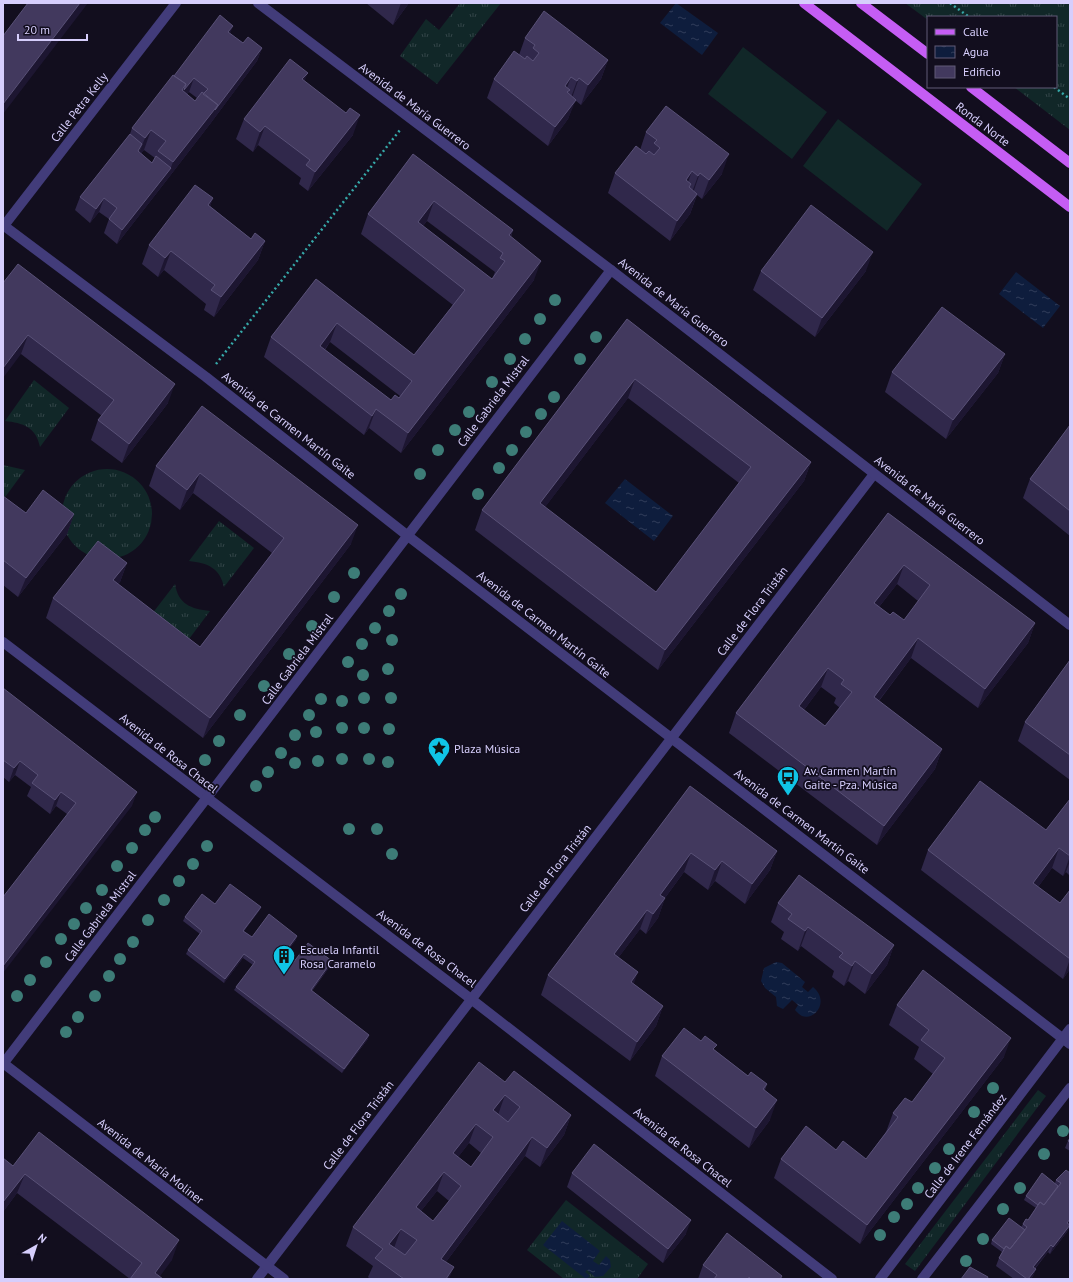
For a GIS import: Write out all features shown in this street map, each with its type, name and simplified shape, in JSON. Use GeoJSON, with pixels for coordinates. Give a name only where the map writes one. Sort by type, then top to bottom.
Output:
{"type":"FeatureCollection","features":[{"type":"Feature","properties":{"kind":"main road","name":"Ronda Norte"},"geometry":{"type":"LineString","coordinates":[[804,3],[1070,207]]}},
{"type":"Feature","properties":{"kind":"main road"},"geometry":{"type":"LineString","coordinates":[[862,3],[927,53]]}},
{"type":"Feature","properties":{"kind":"main road","name":"Ronda Norte"},"geometry":{"type":"LineString","coordinates":[[972,88],[1070,163]]}},
{"type":"Feature","properties":{"kind":"street","name":"Calle Petra Kelly"},"geometry":{"type":"LineString","coordinates":[[3,226],[176,3]]}},
{"type":"Feature","properties":{"kind":"street","name":"Avenida de María Guerrero"},"geometry":{"type":"LineString","coordinates":[[258,3],[611,270],[1070,625]]}},
{"type":"Feature","properties":{"kind":"street","name":"Avenida de Carmen Martín Gaite"},"geometry":{"type":"LineString","coordinates":[[3,226],[206,377],[408,536],[1066,1041]]}},
{"type":"Feature","properties":{"kind":"street","name":"Calle Gabriela Mistral"},"geometry":{"type":"LineString","coordinates":[[3,1064],[611,270]]}},
{"type":"Feature","properties":{"kind":"street","name":"Calle de Flora Tristán"},"geometry":{"type":"LineString","coordinates":[[257,1279],[874,474]]}},
{"type":"Feature","properties":{"kind":"street","name":"Avenida de Rosa Chacel"},"geometry":{"type":"LineString","coordinates":[[3,642],[207,799],[472,998],[832,1279]]}},
{"type":"Feature","properties":{"kind":"street","name":"Calle de Irene Fernández"},"geometry":{"type":"LineString","coordinates":[[880,1279],[1066,1041],[1070,1029]]}},
{"type":"Feature","properties":{"kind":"street","name":"Avenida de María Moliner"},"geometry":{"type":"LineString","coordinates":[[3,1064],[284,1279]]}},
{"type":"Feature","properties":{"kind":"street"},"geometry":{"type":"LineString","coordinates":[[922,1279],[1070,1088]]}},
{"type":"Feature","properties":{"kind":"path"},"geometry":{"type":"LineString","coordinates":[[950,3],[968,16]]}},
{"type":"Feature","properties":{"kind":"path"},"geometry":{"type":"LineString","coordinates":[[1055,88],[1070,99]]}},
{"type":"Feature","properties":{"kind":"path"},"geometry":{"type":"LineString","coordinates":[[206,377],[410,118]]}},
{"type":"Feature","properties":{"kind":"green space"},"geometry":{"type":"Polygon","coordinates":[[[460,3],[501,3],[437,84],[400,56],[426,19],[439,30],[460,3]]]}},
{"type":"Feature","properties":{"kind":"green space"},"geometry":{"type":"Polygon","coordinates":[[[905,3],[1070,3],[1070,130],[1015,88],[1057,88],[1057,16],[927,16],[927,19],[905,3]]]}},
{"type":"Feature","properties":{"kind":"green space"},"geometry":{"type":"Polygon","coordinates":[[[743,47],[827,112],[792,159],[708,94],[743,47]]]}},
{"type":"Feature","properties":{"kind":"green space"},"geometry":{"type":"Polygon","coordinates":[[[838,119],[922,184],[887,231],[803,166],[838,119]]]}},
{"type":"Feature","properties":{"kind":"green space"},"geometry":{"type":"Polygon","coordinates":[[[34,380],[69,408],[40,447],[35,435],[28,427],[18,423],[5,421],[34,380]]]}},
{"type":"Feature","properties":{"kind":"green space"},"geometry":{"type":"Polygon","coordinates":[[[3,465],[25,470],[3,500],[3,465]]]}},
{"type":"Feature","properties":{"kind":"green space"},"geometry":{"type":"Polygon","coordinates":[[[107,469],[124,473],[139,482],[148,497],[152,514],[148,531],[139,546],[124,555],[107,559],[90,555],[75,546],[66,531],[62,514],[66,497],[75,482],[90,473],[107,469]]]}},
{"type":"Feature","properties":{"kind":"green space"},"geometry":{"type":"Polygon","coordinates":[[[219,521],[254,548],[224,587],[220,575],[212,568],[202,563],[189,561],[219,521]]]}},
{"type":"Feature","properties":{"kind":"green space"},"geometry":{"type":"Polygon","coordinates":[[[175,584],[182,601],[191,607],[210,611],[180,651],[145,623],[175,584]]]}},
{"type":"Feature","properties":{"kind":"green space"},"geometry":{"type":"Polygon","coordinates":[[[1038,1090],[1046,1096],[915,1271],[905,1264],[1038,1090]]]}},
{"type":"Feature","properties":{"kind":"green space"},"geometry":{"type":"Polygon","coordinates":[[[566,1200],[648,1264],[637,1279],[564,1279],[527,1250],[566,1200]]]}},
{"type":"Feature","properties":{"kind":"water"},"geometry":{"type":"Polygon","coordinates":[[[676,3],[718,33],[702,55],[660,23],[676,3]]]}},
{"type":"Feature","properties":{"kind":"water"},"geometry":{"type":"Polygon","coordinates":[[[1016,272],[1060,306],[1043,328],[999,294],[1016,272]]]}},
{"type":"Feature","properties":{"kind":"water"},"geometry":{"type":"Polygon","coordinates":[[[625,479],[673,516],[654,541],[605,503],[625,479]]]}},
{"type":"Feature","properties":{"kind":"water"},"geometry":{"type":"Polygon","coordinates":[[[776,962],[782,963],[805,982],[802,987],[808,992],[813,987],[818,992],[820,998],[819,1009],[812,1016],[802,1016],[795,1010],[798,1005],[792,1000],[783,1009],[777,1006],[776,997],[765,988],[761,981],[764,968],[776,962]]]}},
{"type":"Feature","properties":{"kind":"water"},"geometry":{"type":"Polygon","coordinates":[[[562,1221],[600,1251],[593,1261],[599,1265],[606,1256],[610,1260],[611,1267],[603,1276],[595,1277],[587,1270],[585,1272],[590,1276],[586,1279],[543,1245],[562,1221]]]}},
{"type":"Feature","properties":{"kind":"building"},"geometry":{"type":"Polygon","coordinates":[[[28,3],[80,3],[3,104],[3,36],[28,3]]]}},
{"type":"Feature","properties":{"kind":"building"},"geometry":{"type":"Polygon","coordinates":[[[544,11],[608,60],[588,85],[579,78],[577,81],[571,77],[565,86],[570,90],[567,92],[576,100],[555,127],[494,79],[514,51],[525,59],[527,56],[533,61],[539,53],[533,48],[535,45],[525,38],[544,11]]]}},
{"type":"Feature","properties":{"kind":"building"},"geometry":{"type":"Polygon","coordinates":[[[220,15],[233,26],[228,32],[243,43],[248,37],[262,48],[215,110],[218,105],[203,94],[208,89],[194,78],[184,90],[186,84],[174,76],[220,15]]]}},
{"type":"Feature","properties":{"kind":"building"},"geometry":{"type":"Polygon","coordinates":[[[290,59],[308,73],[302,79],[346,113],[350,108],[360,115],[315,172],[306,165],[310,160],[265,126],[260,132],[244,119],[290,59]]]}},
{"type":"Feature","properties":{"kind":"building"},"geometry":{"type":"Polygon","coordinates":[[[173,75],[186,84],[182,90],[195,101],[202,92],[218,105],[173,162],[158,151],[166,141],[151,130],[145,138],[132,128],[173,75]]]}},
{"type":"Feature","properties":{"kind":"building"},"geometry":{"type":"Polygon","coordinates":[[[666,106],[729,154],[709,180],[700,173],[698,176],[692,171],[686,180],[691,184],[689,187],[697,194],[677,221],[615,173],[636,146],[646,154],[649,151],[654,155],[660,148],[654,143],[657,140],[646,132],[666,106]]]}},
{"type":"Feature","properties":{"kind":"building"},"geometry":{"type":"Polygon","coordinates":[[[130,134],[142,144],[138,151],[152,163],[156,156],[171,168],[122,230],[109,219],[117,208],[104,198],[96,209],[80,197],[130,134]]]}},
{"type":"Feature","properties":{"kind":"building"},"geometry":{"type":"Polygon","coordinates":[[[413,154],[513,230],[509,235],[541,261],[408,433],[376,409],[372,416],[271,337],[316,279],[414,355],[465,290],[368,214],[413,154]],[[434,201],[418,222],[492,279],[505,261],[500,258],[503,253],[434,201]],[[337,323],[320,346],[391,400],[395,395],[399,398],[412,381],[337,323]]]}},
{"type":"Feature","properties":{"kind":"building"},"geometry":{"type":"Polygon","coordinates":[[[195,185],[213,198],[208,205],[251,239],[255,233],[265,241],[221,297],[211,290],[215,285],[171,251],[165,258],[149,245],[195,185]]]}},
{"type":"Feature","properties":{"kind":"building"},"geometry":{"type":"Polygon","coordinates":[[[811,205],[873,252],[822,318],[761,271],[811,205]]]}},
{"type":"Feature","properties":{"kind":"building"},"geometry":{"type":"Polygon","coordinates":[[[18,264],[175,384],[129,444],[98,420],[114,400],[28,335],[3,368],[3,283],[18,264]]]}},
{"type":"Feature","properties":{"kind":"building"},"geometry":{"type":"Polygon","coordinates":[[[942,307],[1005,354],[953,420],[892,372],[942,307]]]}},
{"type":"Feature","properties":{"kind":"building"},"geometry":{"type":"Polygon","coordinates":[[[627,319],[811,462],[665,650],[482,510],[627,319]],[[635,379],[540,503],[656,592],[751,467],[635,379]]]}},
{"type":"Feature","properties":{"kind":"building"},"geometry":{"type":"Polygon","coordinates":[[[202,406],[358,525],[210,718],[53,598],[98,541],[127,563],[113,580],[200,647],[284,538],[200,473],[187,490],[156,466],[202,406]]]}},
{"type":"Feature","properties":{"kind":"building"},"geometry":{"type":"Polygon","coordinates":[[[1070,425],[1070,511],[1030,479],[1070,425]]]}},
{"type":"Feature","properties":{"kind":"building"},"geometry":{"type":"Polygon","coordinates":[[[43,490],[74,514],[26,578],[3,560],[3,496],[26,513],[43,490]]]}},
{"type":"Feature","properties":{"kind":"building"},"geometry":{"type":"Polygon","coordinates":[[[888,513],[1035,623],[985,689],[918,638],[874,697],[942,749],[884,826],[736,713],[888,513]],[[904,565],[874,603],[890,615],[893,612],[904,620],[930,585],[904,565]],[[828,668],[799,706],[825,726],[852,692],[841,684],[844,680],[828,668]]]}},
{"type":"Feature","properties":{"kind":"building"},"geometry":{"type":"Polygon","coordinates":[[[1070,660],[1070,755],[1025,722],[1070,660]]]}},
{"type":"Feature","properties":{"kind":"building"},"geometry":{"type":"Polygon","coordinates":[[[3,688],[137,792],[3,966],[3,897],[76,803],[61,792],[55,800],[32,783],[38,775],[20,761],[14,768],[3,760],[3,688]]]}},
{"type":"Feature","properties":{"kind":"building"},"geometry":{"type":"Polygon","coordinates":[[[980,781],[1046,830],[1070,799],[1070,856],[1059,848],[1033,883],[1060,903],[1070,890],[1070,959],[928,850],[980,781]]]}},
{"type":"Feature","properties":{"kind":"building"},"geometry":{"type":"Polygon","coordinates":[[[690,786],[777,851],[752,884],[722,861],[715,870],[691,853],[660,895],[665,898],[653,914],[647,910],[614,954],[638,972],[631,982],[663,1006],[637,1042],[548,975],[690,786]]]}},
{"type":"Feature","properties":{"kind":"building"},"geometry":{"type":"Polygon","coordinates":[[[799,875],[894,945],[872,974],[855,961],[852,966],[839,957],[843,953],[808,927],[805,931],[788,919],[792,914],[778,903],[799,875]]]}},
{"type":"Feature","properties":{"kind":"building","name":"Escuela Infantil Rosa Caramelo"},"geometry":{"type":"Polygon","coordinates":[[[230,884],[261,907],[243,931],[252,937],[269,914],[297,936],[280,959],[290,967],[308,943],[332,961],[311,990],[369,1035],[344,1069],[236,987],[255,962],[244,954],[225,979],[188,950],[202,931],[185,917],[202,894],[215,904],[230,884]]]}},
{"type":"Feature","properties":{"kind":"building"},"geometry":{"type":"Polygon","coordinates":[[[923,970],[1011,1038],[867,1225],[781,1159],[806,1126],[836,1150],[843,1141],[866,1159],[898,1117],[893,1113],[905,1098],[912,1102],[945,1058],[921,1040],[929,1030],[897,1005],[923,970]]]}},
{"type":"Feature","properties":{"kind":"building"},"geometry":{"type":"Polygon","coordinates":[[[684,1028],[701,1041],[705,1036],[717,1045],[713,1049],[748,1076],[751,1072],[767,1084],[763,1089],[777,1100],[756,1128],[662,1056],[684,1028]]]}},
{"type":"Feature","properties":{"kind":"building"},"geometry":{"type":"Polygon","coordinates":[[[479,1062],[505,1082],[514,1071],[571,1115],[547,1148],[532,1137],[441,1259],[454,1267],[446,1279],[404,1279],[375,1258],[383,1249],[353,1227],[479,1062]],[[505,1095],[493,1110],[508,1122],[520,1107],[505,1095]],[[476,1124],[453,1153],[471,1167],[493,1137],[476,1124]],[[444,1172],[416,1207],[433,1221],[461,1186],[444,1172]],[[401,1229],[389,1244],[405,1255],[417,1240],[401,1229]]]}},
{"type":"Feature","properties":{"kind":"building"},"geometry":{"type":"Polygon","coordinates":[[[39,1132],[179,1240],[155,1273],[163,1279],[130,1279],[142,1263],[25,1174],[3,1202],[3,1158],[13,1166],[39,1132]]]}},
{"type":"Feature","properties":{"kind":"building"},"geometry":{"type":"Polygon","coordinates":[[[594,1144],[691,1220],[668,1249],[572,1173],[594,1144]]]}},
{"type":"Feature","properties":{"kind":"building"},"geometry":{"type":"Polygon","coordinates":[[[1066,1170],[1070,1173],[1070,1219],[1067,1223],[1070,1225],[1053,1247],[1051,1245],[1033,1267],[1036,1269],[1027,1279],[999,1258],[1006,1246],[1010,1249],[1027,1227],[1023,1224],[1026,1219],[1028,1220],[1040,1202],[1044,1205],[1061,1183],[1056,1180],[1066,1170]]]}},
{"type":"Feature","properties":{"kind":"building"},"geometry":{"type":"Polygon","coordinates":[[[1042,1173],[1058,1186],[1044,1205],[1040,1202],[1038,1205],[1026,1196],[1042,1173]]]}},
{"type":"Feature","properties":{"kind":"building"},"geometry":{"type":"Polygon","coordinates":[[[1009,1218],[1025,1230],[1010,1249],[1006,1246],[1004,1249],[992,1240],[1009,1218]]]}},
{"type":"Feature","properties":{"kind":"building"},"geometry":{"type":"Polygon","coordinates":[[[727,1233],[782,1276],[780,1279],[751,1279],[749,1277],[748,1279],[714,1279],[717,1275],[703,1265],[727,1233]]]}},
{"type":"Feature","properties":{"kind":"building"},"geometry":{"type":"Polygon","coordinates":[[[970,1267],[988,1277],[987,1279],[961,1279],[970,1267]]]}},
{"type":"Feature","properties":{"kind":"place","name":"Plaza Música"},"geometry":{"type":"Point","coordinates":[439,768]}},
{"type":"Feature","properties":{"kind":"place","name":"Av. Carmen Martín Gaite - Pza. Música"},"geometry":{"type":"Point","coordinates":[788,796]}},
{"type":"Feature","properties":{"kind":"place","name":"Escuela Infantil Rosa Caramelo"},"geometry":{"type":"Point","coordinates":[284,976]}}]}
